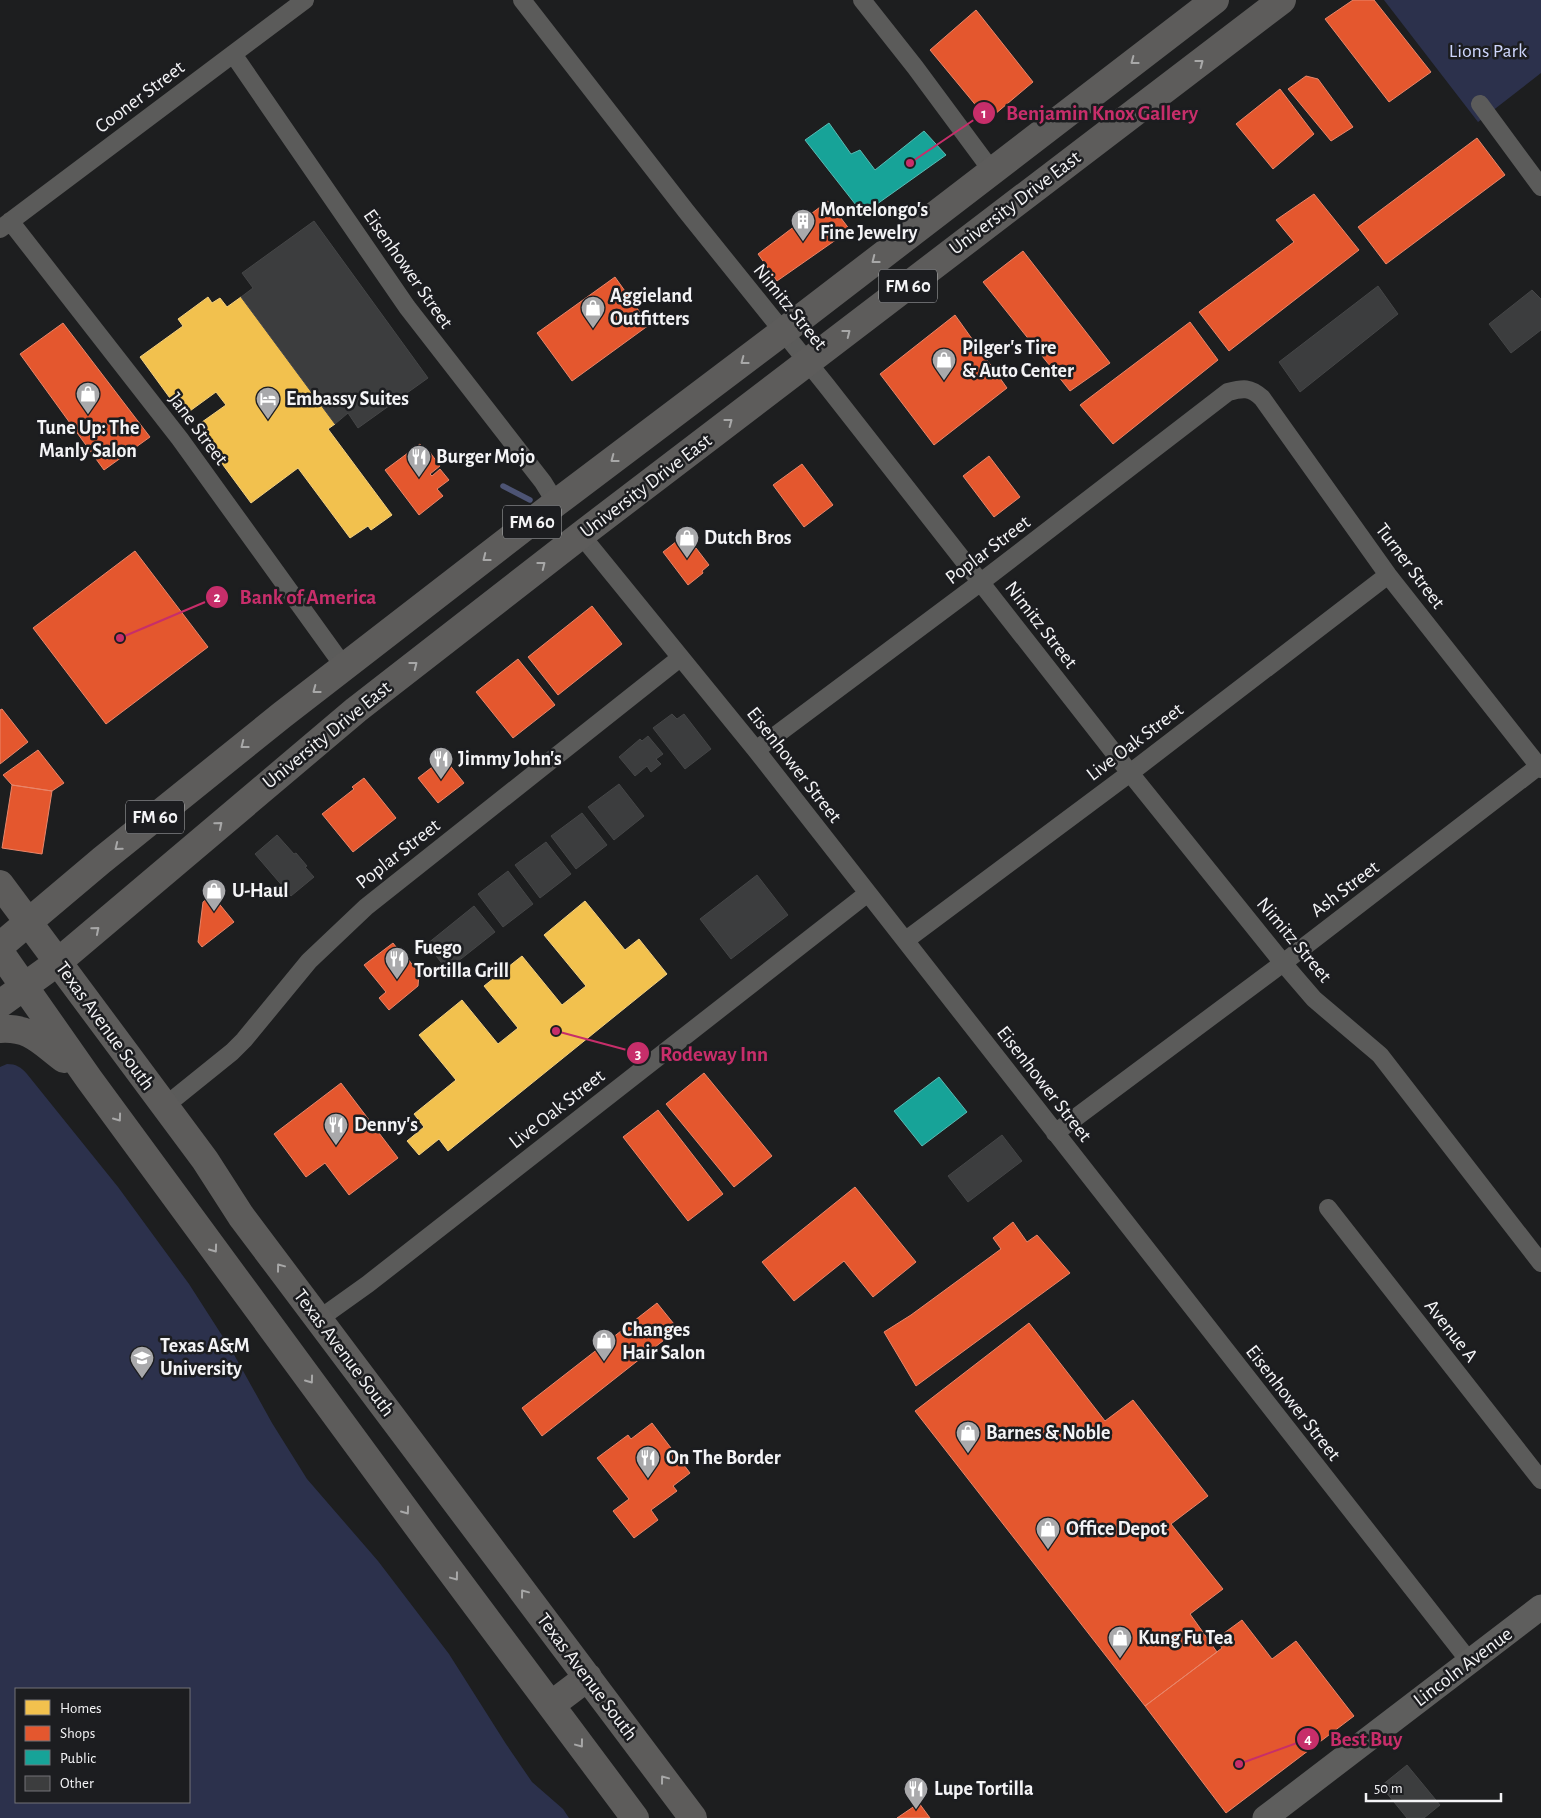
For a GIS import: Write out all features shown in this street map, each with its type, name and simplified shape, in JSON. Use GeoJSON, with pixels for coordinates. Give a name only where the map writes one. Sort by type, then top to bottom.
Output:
{"type":"FeatureCollection","features":[{"type":"Feature","properties":{"kind":"main road","name":"University Drive East"},"geometry":{"type":"LineString","coordinates":[[30,922],[102,860],[221,763],[556,503],[1215,0]]}},
{"type":"Feature","properties":{"kind":"main road"},"geometry":{"type":"LineString","coordinates":[[1165,90],[1159,73],[1162,64],[1202,31],[1219,0]]}},
{"type":"Feature","properties":{"kind":"main road","name":"University Drive East"},"geometry":{"type":"LineString","coordinates":[[23,987],[58,962],[356,710],[580,535],[1282,0]]}},
{"type":"Feature","properties":{"kind":"main road"},"geometry":{"type":"LineString","coordinates":[[1045,180],[1051,147],[1084,120],[1088,114],[1089,106],[1085,99]]}},
{"type":"Feature","properties":{"kind":"main road","name":"Texas Avenue South"},"geometry":{"type":"LineString","coordinates":[[0,884],[205,1160],[242,1216],[318,1319],[693,1818]]}},
{"type":"Feature","properties":{"kind":"main road","name":"FM 60"},"geometry":{"type":"LineString","coordinates":[[0,946],[30,922]]}},
{"type":"Feature","properties":{"kind":"main road"},"geometry":{"type":"LineString","coordinates":[[0,952],[89,1079],[634,1818]]}},
{"type":"Feature","properties":{"kind":"main road","name":"FM 60"},"geometry":{"type":"LineString","coordinates":[[0,1004],[23,987]]}},
{"type":"Feature","properties":{"kind":"main road"},"geometry":{"type":"LineString","coordinates":[[0,1029],[8,1028],[30,1032],[89,1079]]}},
{"type":"Feature","properties":{"kind":"main road"},"geometry":{"type":"LineString","coordinates":[[551,1705],[588,1677]]}},
{"type":"Feature","properties":{"kind":"street","name":"Cooner Street"},"geometry":{"type":"LineString","coordinates":[[5,225],[305,0]]}},
{"type":"Feature","properties":{"kind":"street","name":"Nimitz Street"},"geometry":{"type":"LineString","coordinates":[[522,0],[1130,773],[1283,963],[1314,999],[1380,1055],[1541,1263]]}},
{"type":"Feature","properties":{"kind":"street"},"geometry":{"type":"LineString","coordinates":[[862,0],[915,67],[992,171]]}},
{"type":"Feature","properties":{"kind":"street","name":"Eisenhower Street"},"geometry":{"type":"LineString","coordinates":[[233,54],[407,307],[543,482],[556,503]]}},
{"type":"Feature","properties":{"kind":"street"},"geometry":{"type":"LineString","coordinates":[[1480,104],[1540,183]]}},
{"type":"Feature","properties":{"kind":"street","name":"Jane Street"},"geometry":{"type":"LineString","coordinates":[[5,225],[180,439],[345,668]]}},
{"type":"Feature","properties":{"kind":"street","name":"Poplar Street"},"geometry":{"type":"LineString","coordinates":[[756,750],[981,582],[1228,392],[1246,388]]}},
{"type":"Feature","properties":{"kind":"street","name":"Turner Street"},"geometry":{"type":"LineString","coordinates":[[1246,388],[1254,391],[1262,398],[1388,575],[1540,768]]}},
{"type":"Feature","properties":{"kind":"street","name":"Eisenhower Street"},"geometry":{"type":"LineString","coordinates":[[580,535],[756,750],[1470,1662]]}},
{"type":"Feature","properties":{"kind":"street","name":"Live Oak Street"},"geometry":{"type":"LineString","coordinates":[[906,940],[1130,773],[1388,575]]}},
{"type":"Feature","properties":{"kind":"street","name":"Poplar Street"},"geometry":{"type":"LineString","coordinates":[[165,1106],[232,1052],[309,961],[366,907],[680,658]]}},
{"type":"Feature","properties":{"kind":"street","name":"Ash Street"},"geometry":{"type":"LineString","coordinates":[[1055,1133],[1540,768]]}},
{"type":"Feature","properties":{"kind":"street","name":"Live Oak Street"},"geometry":{"type":"LineString","coordinates":[[318,1319],[368,1284],[868,893]]}},
{"type":"Feature","properties":{"kind":"street","name":"Avenue A"},"geometry":{"type":"LineString","coordinates":[[1328,1208],[1541,1480]]}},
{"type":"Feature","properties":{"kind":"street","name":"Lincoln Avenue"},"geometry":{"type":"LineString","coordinates":[[1265,1818],[1541,1608]]}},
{"type":"Feature","properties":{"kind":"green space","name":"Lions Park"},"geometry":{"type":"Polygon","coordinates":[[[1384,0],[1541,0],[1541,73],[1478,122],[1384,0]]]}},
{"type":"Feature","properties":{"kind":"green space","name":"Texas A&M University"},"geometry":{"type":"Polygon","coordinates":[[[7,1064],[18,1066],[25,1072],[118,1187],[189,1284],[232,1351],[272,1423],[307,1479],[378,1561],[449,1654],[532,1782],[563,1809],[569,1818],[0,1818],[0,1067],[7,1064]]]}},
{"type":"Feature","properties":{"kind":"building: Homes","name":"Embassy Suites"},"geometry":{"type":"Polygon","coordinates":[[[208,297],[212,303],[220,298],[227,307],[241,297],[335,424],[328,429],[392,515],[371,530],[368,526],[350,538],[298,468],[251,503],[195,427],[226,405],[216,392],[183,416],[140,357],[183,326],[178,319],[208,297]]]}},
{"type":"Feature","properties":{"kind":"building: Homes"},"geometry":{"type":"Polygon","coordinates":[[[585,901],[625,950],[639,939],[667,974],[448,1151],[439,1139],[419,1155],[407,1141],[424,1127],[414,1114],[456,1080],[419,1035],[462,1000],[498,1044],[518,1028],[484,986],[522,956],[562,1005],[586,986],[544,935],[585,901]]]}},
{"type":"Feature","properties":{"kind":"building: Shops"},"geometry":{"type":"Polygon","coordinates":[[[1353,0],[1374,0],[1431,72],[1389,102],[1325,19],[1353,0]]]}},
{"type":"Feature","properties":{"kind":"building: Shops"},"geometry":{"type":"Polygon","coordinates":[[[976,10],[1033,82],[988,120],[930,50],[976,10]]]}},
{"type":"Feature","properties":{"kind":"building: Shops"},"geometry":{"type":"Polygon","coordinates":[[[1306,76],[1318,79],[1353,127],[1331,141],[1288,89],[1306,76]]]}},
{"type":"Feature","properties":{"kind":"building: Shops"},"geometry":{"type":"Polygon","coordinates":[[[1280,89],[1314,134],[1273,169],[1236,124],[1280,89]]]}},
{"type":"Feature","properties":{"kind":"building: Shops"},"geometry":{"type":"Polygon","coordinates":[[[1477,138],[1505,175],[1386,264],[1358,227],[1477,138]]]}},
{"type":"Feature","properties":{"kind":"building: Shops"},"geometry":{"type":"Polygon","coordinates":[[[1314,194],[1359,250],[1229,351],[1199,312],[1294,242],[1276,220],[1314,194]]]}},
{"type":"Feature","properties":{"kind":"building: Shops","name":"Montelongo's Fine Jewelry"},"geometry":{"type":"Polygon","coordinates":[[[828,201],[850,230],[777,281],[758,254],[828,201]]]}},
{"type":"Feature","properties":{"kind":"building: Shops"},"geometry":{"type":"Polygon","coordinates":[[[1023,251],[1110,363],[1070,391],[983,282],[1023,251]]]}},
{"type":"Feature","properties":{"kind":"building: Shops","name":"Aggieland Outfitters"},"geometry":{"type":"Polygon","coordinates":[[[615,277],[649,325],[572,381],[537,333],[615,277]]]}},
{"type":"Feature","properties":{"kind":"building: Shops","name":"Pilger's Tire & Auto Center"},"geometry":{"type":"Polygon","coordinates":[[[955,315],[1007,388],[934,445],[880,374],[955,315]]]}},
{"type":"Feature","properties":{"kind":"building: Shops"},"geometry":{"type":"Polygon","coordinates":[[[1190,322],[1218,360],[1113,444],[1080,405],[1190,322]]]}},
{"type":"Feature","properties":{"kind":"building: Shops"},"geometry":{"type":"Polygon","coordinates":[[[63,323],[150,437],[104,470],[20,354],[63,323]]]}},
{"type":"Feature","properties":{"kind":"building: Shops","name":"Burger Mojo"},"geometry":{"type":"Polygon","coordinates":[[[420,444],[426,453],[429,451],[440,466],[430,474],[432,476],[440,469],[449,480],[437,489],[443,496],[419,515],[385,470],[420,444]]]}},
{"type":"Feature","properties":{"kind":"building: Shops"},"geometry":{"type":"Polygon","coordinates":[[[989,456],[1020,497],[994,517],[963,476],[989,456]]]}},
{"type":"Feature","properties":{"kind":"building: Shops"},"geometry":{"type":"Polygon","coordinates":[[[802,464],[833,505],[804,527],[773,485],[802,464]]]}},
{"type":"Feature","properties":{"kind":"building: Shops","name":"Dutch Bros"},"geometry":{"type":"Polygon","coordinates":[[[677,541],[688,554],[696,548],[709,565],[702,571],[703,573],[688,585],[663,552],[677,541]]]}},
{"type":"Feature","properties":{"kind":"building: Shops"},"geometry":{"type":"Polygon","coordinates":[[[135,551],[208,647],[106,724],[33,628],[135,551]]]}},
{"type":"Feature","properties":{"kind":"building: Shops"},"geometry":{"type":"Polygon","coordinates":[[[592,606],[622,644],[558,695],[528,657],[592,606]]]}},
{"type":"Feature","properties":{"kind":"building: Shops"},"geometry":{"type":"Polygon","coordinates":[[[518,659],[555,705],[513,738],[476,692],[518,659]]]}},
{"type":"Feature","properties":{"kind":"building: Shops"},"geometry":{"type":"Polygon","coordinates":[[[2,709],[28,742],[0,764],[0,710],[2,709]]]}},
{"type":"Feature","properties":{"kind":"building: Shops"},"geometry":{"type":"Polygon","coordinates":[[[38,750],[64,783],[52,791],[12,785],[3,775],[38,750]]]}},
{"type":"Feature","properties":{"kind":"building: Shops","name":"Jimmy John's"},"geometry":{"type":"Polygon","coordinates":[[[444,758],[464,783],[438,803],[418,778],[444,758]]]}},
{"type":"Feature","properties":{"kind":"building: Shops"},"geometry":{"type":"Polygon","coordinates":[[[364,778],[396,818],[353,852],[322,814],[354,789],[352,787],[364,778]]]}},
{"type":"Feature","properties":{"kind":"building: Shops"},"geometry":{"type":"Polygon","coordinates":[[[12,785],[52,791],[42,854],[2,848],[12,785]]]}},
{"type":"Feature","properties":{"kind":"building: Shops","name":"U-Haul"},"geometry":{"type":"Polygon","coordinates":[[[212,895],[234,922],[202,947],[198,942],[203,902],[212,895]]]}},
{"type":"Feature","properties":{"kind":"building: Shops","name":"Fuego Tortilla Grill"},"geometry":{"type":"Polygon","coordinates":[[[393,943],[400,952],[403,952],[419,974],[418,986],[389,1010],[379,998],[386,992],[364,965],[393,943]]]}},
{"type":"Feature","properties":{"kind":"building: Shops"},"geometry":{"type":"Polygon","coordinates":[[[704,1073],[772,1156],[734,1187],[666,1104],[704,1073]]]}},
{"type":"Feature","properties":{"kind":"building: Shops","name":"Denny's"},"geometry":{"type":"Polygon","coordinates":[[[341,1083],[398,1158],[349,1195],[325,1163],[306,1177],[274,1134],[341,1083]]]}},
{"type":"Feature","properties":{"kind":"building: Shops"},"geometry":{"type":"Polygon","coordinates":[[[658,1110],[723,1194],[688,1221],[623,1137],[658,1110]]]}},
{"type":"Feature","properties":{"kind":"building: Shops"},"geometry":{"type":"Polygon","coordinates":[[[855,1187],[916,1262],[873,1297],[844,1261],[794,1301],[762,1262],[855,1187]]]}},
{"type":"Feature","properties":{"kind":"building: Shops"},"geometry":{"type":"Polygon","coordinates":[[[1013,1222],[1027,1242],[1037,1235],[1070,1273],[916,1386],[884,1332],[911,1315],[1001,1249],[993,1238],[1013,1222]]]}},
{"type":"Feature","properties":{"kind":"building: Shops"},"geometry":{"type":"Polygon","coordinates":[[[657,1303],[678,1329],[542,1436],[522,1408],[657,1303]]]}},
{"type":"Feature","properties":{"kind":"building: Shops"},"geometry":{"type":"Polygon","coordinates":[[[1029,1323],[1105,1421],[1133,1400],[1208,1496],[1171,1524],[1223,1589],[1190,1614],[1217,1652],[1145,1706],[915,1411],[1029,1323]]]}},
{"type":"Feature","properties":{"kind":"building: Shops","name":"On The Border"},"geometry":{"type":"Polygon","coordinates":[[[652,1423],[690,1473],[673,1486],[677,1491],[651,1510],[658,1520],[634,1538],[613,1511],[629,1499],[597,1458],[628,1435],[631,1439],[652,1423]]]}},
{"type":"Feature","properties":{"kind":"building: Shops"},"geometry":{"type":"Polygon","coordinates":[[[1242,1620],[1272,1659],[1296,1641],[1354,1716],[1226,1813],[1145,1706],[1222,1648],[1216,1639],[1242,1620]]]}},
{"type":"Feature","properties":{"kind":"building: Shops","name":"Lupe Tortilla"},"geometry":{"type":"Polygon","coordinates":[[[919,1803],[930,1818],[897,1818],[919,1803]]]}},
{"type":"Feature","properties":{"kind":"building: Public"},"geometry":{"type":"Polygon","coordinates":[[[829,123],[851,154],[860,150],[875,170],[924,131],[946,155],[863,214],[805,140],[829,123]]]}},
{"type":"Feature","properties":{"kind":"building: Public"},"geometry":{"type":"Polygon","coordinates":[[[939,1077],[967,1112],[922,1146],[894,1111],[939,1077]]]}},
{"type":"Feature","properties":{"kind":"building: Other"},"geometry":{"type":"Polygon","coordinates":[[[314,221],[428,378],[358,428],[348,413],[335,424],[241,297],[253,288],[242,273],[314,221]]]}},
{"type":"Feature","properties":{"kind":"building: Other"},"geometry":{"type":"Polygon","coordinates":[[[1378,286],[1398,314],[1300,392],[1279,362],[1378,286]]]}},
{"type":"Feature","properties":{"kind":"building: Other"},"geometry":{"type":"Polygon","coordinates":[[[1532,290],[1541,299],[1541,330],[1511,353],[1489,324],[1532,290]]]}},
{"type":"Feature","properties":{"kind":"building: Other"},"geometry":{"type":"Polygon","coordinates":[[[672,714],[677,719],[684,714],[711,749],[685,769],[653,728],[672,714]]]}},
{"type":"Feature","properties":{"kind":"building: Other"},"geometry":{"type":"Polygon","coordinates":[[[648,736],[663,754],[656,759],[661,764],[651,772],[647,766],[635,776],[619,757],[640,739],[642,741],[648,736]]]}},
{"type":"Feature","properties":{"kind":"building: Other"},"geometry":{"type":"Polygon","coordinates":[[[619,784],[644,816],[614,840],[588,807],[619,784]]]}},
{"type":"Feature","properties":{"kind":"building: Other"},"geometry":{"type":"Polygon","coordinates":[[[582,813],[607,845],[576,869],[551,836],[582,813]]]}},
{"type":"Feature","properties":{"kind":"building: Other"},"geometry":{"type":"Polygon","coordinates":[[[277,835],[294,854],[296,853],[314,877],[291,896],[255,854],[277,835]]]}},
{"type":"Feature","properties":{"kind":"building: Other"},"geometry":{"type":"Polygon","coordinates":[[[546,842],[571,874],[540,898],[515,865],[546,842]]]}},
{"type":"Feature","properties":{"kind":"building: Other"},"geometry":{"type":"Polygon","coordinates":[[[508,871],[533,904],[503,927],[478,894],[508,871]]]}},
{"type":"Feature","properties":{"kind":"building: Other"},"geometry":{"type":"Polygon","coordinates":[[[757,875],[788,915],[731,959],[700,919],[757,875]]]}},
{"type":"Feature","properties":{"kind":"building: Other"},"geometry":{"type":"Polygon","coordinates":[[[474,906],[495,932],[447,970],[427,944],[474,906]]]}},
{"type":"Feature","properties":{"kind":"building: Other"},"geometry":{"type":"Polygon","coordinates":[[[1002,1135],[1022,1161],[968,1202],[948,1176],[1002,1135]]]}},
{"type":"Feature","properties":{"kind":"building: Other"},"geometry":{"type":"Polygon","coordinates":[[[1407,1765],[1440,1805],[1424,1818],[1407,1818],[1381,1786],[1407,1765]]]}},
{"type":"Feature","properties":{"kind":"waterway"},"geometry":{"type":"LineString","coordinates":[[503,486],[530,500]]}},
{"type":"Feature","properties":{"kind":"place","name":"Benjamin Knox Gallery"},"geometry":{"type":"Point","coordinates":[910,163]}},
{"type":"Feature","properties":{"kind":"place","name":"Montelongo's Fine Jewelry"},"geometry":{"type":"Point","coordinates":[803,242]}},
{"type":"Feature","properties":{"kind":"place","name":"Aggieland Outfitters"},"geometry":{"type":"Point","coordinates":[593,329]}},
{"type":"Feature","properties":{"kind":"place","name":"Pilger's Tire & Auto Center"},"geometry":{"type":"Point","coordinates":[944,381]}},
{"type":"Feature","properties":{"kind":"place","name":"Tune Up: The Manly Salon"},"geometry":{"type":"Point","coordinates":[88,415]}},
{"type":"Feature","properties":{"kind":"place","name":"Embassy Suites"},"geometry":{"type":"Point","coordinates":[268,420]}},
{"type":"Feature","properties":{"kind":"place","name":"Burger Mojo"},"geometry":{"type":"Point","coordinates":[419,478]}},
{"type":"Feature","properties":{"kind":"place","name":"Dutch Bros"},"geometry":{"type":"Point","coordinates":[687,559]}},
{"type":"Feature","properties":{"kind":"place","name":"Bank of America"},"geometry":{"type":"Point","coordinates":[120,638]}},
{"type":"Feature","properties":{"kind":"place","name":"Jimmy John's"},"geometry":{"type":"Point","coordinates":[441,780]}},
{"type":"Feature","properties":{"kind":"place","name":"U-Haul"},"geometry":{"type":"Point","coordinates":[214,912]}},
{"type":"Feature","properties":{"kind":"place","name":"Fuego Tortilla Grill"},"geometry":{"type":"Point","coordinates":[397,980]}},
{"type":"Feature","properties":{"kind":"place","name":"Rodeway Inn"},"geometry":{"type":"Point","coordinates":[556,1031]}},
{"type":"Feature","properties":{"kind":"place","name":"Denny's"},"geometry":{"type":"Point","coordinates":[336,1146]}},
{"type":"Feature","properties":{"kind":"place","name":"Changes Hair Salon"},"geometry":{"type":"Point","coordinates":[604,1362]}},
{"type":"Feature","properties":{"kind":"place","name":"Texas A&M University"},"geometry":{"type":"Point","coordinates":[142,1379]}},
{"type":"Feature","properties":{"kind":"place","name":"Barnes & Noble"},"geometry":{"type":"Point","coordinates":[968,1454]}},
{"type":"Feature","properties":{"kind":"place","name":"On The Border"},"geometry":{"type":"Point","coordinates":[648,1479]}},
{"type":"Feature","properties":{"kind":"place","name":"Office Depot"},"geometry":{"type":"Point","coordinates":[1048,1550]}},
{"type":"Feature","properties":{"kind":"place","name":"Kung Fu Tea"},"geometry":{"type":"Point","coordinates":[1120,1659]}},
{"type":"Feature","properties":{"kind":"place","name":"Best Buy"},"geometry":{"type":"Point","coordinates":[1239,1764]}},
{"type":"Feature","properties":{"kind":"place","name":"Lupe Tortilla"},"geometry":{"type":"Point","coordinates":[916,1810]}}]}
